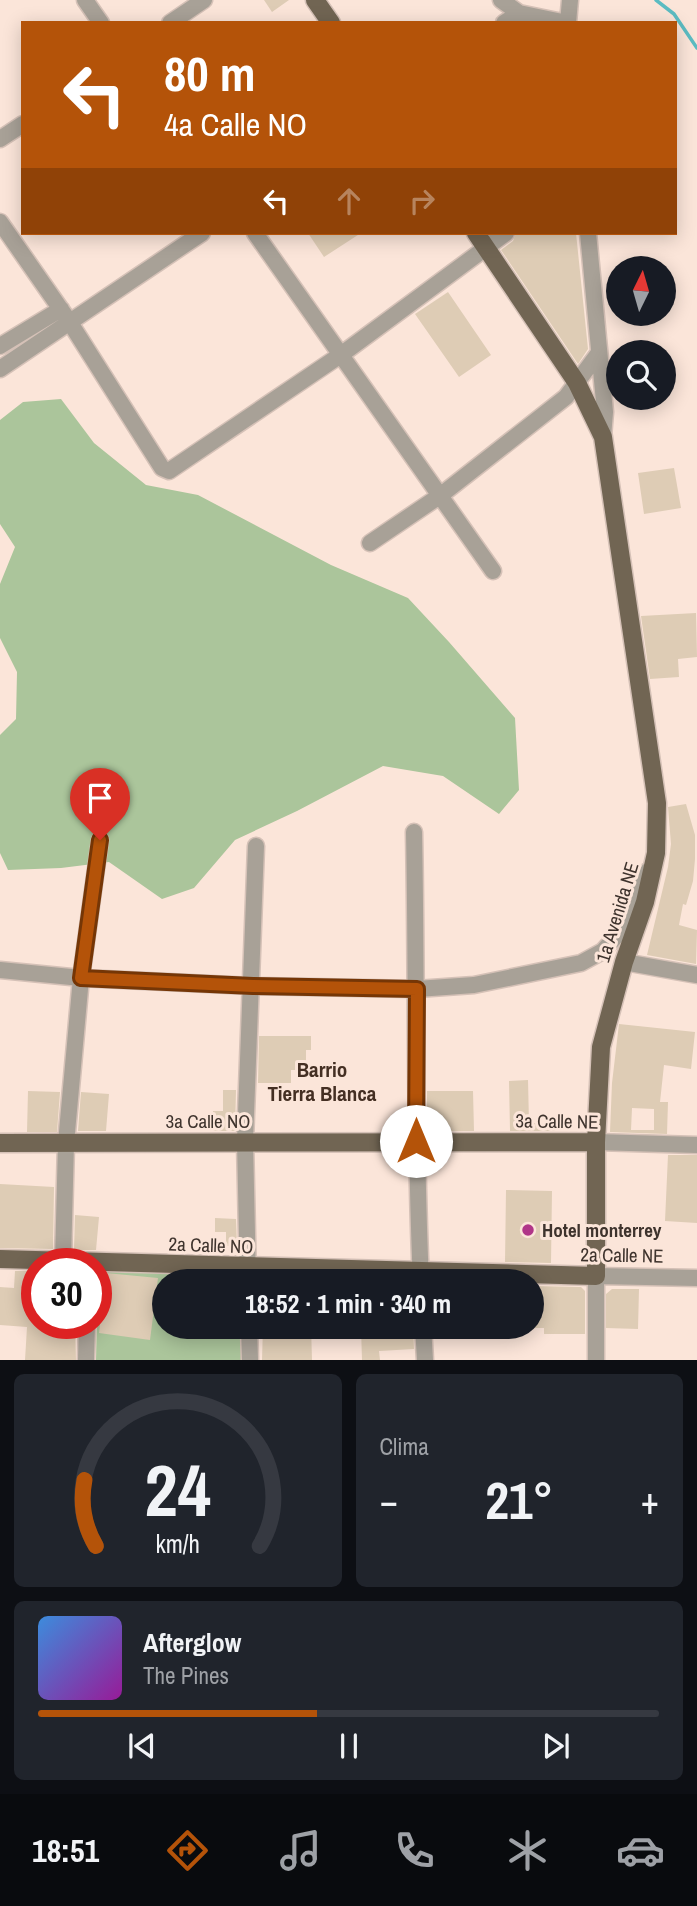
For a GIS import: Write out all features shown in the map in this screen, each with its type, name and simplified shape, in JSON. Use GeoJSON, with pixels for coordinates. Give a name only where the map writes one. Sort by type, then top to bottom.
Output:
{"type":"FeatureCollection","features":[{"type":"Feature","properties":{"kind":"main road"},"geometry":{"type":"LineString","coordinates":[[315,0],[330,21]]}},
{"type":"Feature","properties":{"kind":"main road","name":"1a Avenida NE"},"geometry":{"type":"LineString","coordinates":[[481,240],[577,383],[603,436],[657,803],[656,853],[645,902],[624,962],[600,1047],[596,1142],[596,1276]]}},
{"type":"Feature","properties":{"kind":"main road","name":"3a Calle NE"},"geometry":{"type":"LineString","coordinates":[[416,1141],[596,1142]]}},
{"type":"Feature","properties":{"kind":"main road","name":"3a Calle NO"},"geometry":{"type":"LineString","coordinates":[[0,1143],[416,1141]]}},
{"type":"Feature","properties":{"kind":"main road","name":"2a Calle NO"},"geometry":{"type":"LineString","coordinates":[[0,1259],[21,1260]]}},
{"type":"Feature","properties":{"kind":"main road","name":"2a Calle NO"},"geometry":{"type":"LineString","coordinates":[[112,1265],[176,1269]]}},
{"type":"Feature","properties":{"kind":"main road","name":"2a Calle NE"},"geometry":{"type":"LineString","coordinates":[[544,1276],[596,1276]]}},
{"type":"Feature","properties":{"kind":"street"},"geometry":{"type":"LineString","coordinates":[[85,0],[100,21]]}},
{"type":"Feature","properties":{"kind":"street"},"geometry":{"type":"LineString","coordinates":[[173,21],[204,0]]}},
{"type":"Feature","properties":{"kind":"street"},"geometry":{"type":"LineString","coordinates":[[501,0],[519,13],[558,21]]}},
{"type":"Feature","properties":{"kind":"street"},"geometry":{"type":"LineString","coordinates":[[568,21],[570,0]]}},
{"type":"Feature","properties":{"kind":"street"},"geometry":{"type":"LineString","coordinates":[[507,21],[519,13]]}},
{"type":"Feature","properties":{"kind":"street"},"geometry":{"type":"LineString","coordinates":[[0,139],[21,125]]}},
{"type":"Feature","properties":{"kind":"street"},"geometry":{"type":"LineString","coordinates":[[0,222],[65,315],[162,468],[169,471],[342,354],[481,240],[499,235]]}},
{"type":"Feature","properties":{"kind":"street"},"geometry":{"type":"LineString","coordinates":[[0,346],[65,315],[199,235]]}},
{"type":"Feature","properties":{"kind":"street"},"geometry":{"type":"LineString","coordinates":[[256,235],[493,571]]}},
{"type":"Feature","properties":{"kind":"street"},"geometry":{"type":"LineString","coordinates":[[588,235],[605,412],[603,436]]}},
{"type":"Feature","properties":{"kind":"street"},"geometry":{"type":"LineString","coordinates":[[0,369],[65,315]]}},
{"type":"Feature","properties":{"kind":"street"},"geometry":{"type":"LineString","coordinates":[[370,543],[441,495],[566,397],[598,354]]}},
{"type":"Feature","properties":{"kind":"street"},"geometry":{"type":"LineString","coordinates":[[414,832],[416,1141],[421,1269]]}},
{"type":"Feature","properties":{"kind":"street"},"geometry":{"type":"LineString","coordinates":[[63,1248],[66,1143],[81,978],[100,840]]}},
{"type":"Feature","properties":{"kind":"street"},"geometry":{"type":"LineString","coordinates":[[248,1269],[245,1141],[253,986],[256,846]]}},
{"type":"Feature","properties":{"kind":"street"},"geometry":{"type":"LineString","coordinates":[[0,970],[81,978],[253,986],[417,989],[474,985],[581,962],[603,951],[618,934],[656,853]]}},
{"type":"Feature","properties":{"kind":"street"},"geometry":{"type":"LineString","coordinates":[[624,962],[697,975]]}},
{"type":"Feature","properties":{"kind":"street","name":"3a Calle NE"},"geometry":{"type":"LineString","coordinates":[[596,1142],[697,1145]]}},
{"type":"Feature","properties":{"kind":"street","name":"2a Calle NE"},"geometry":{"type":"LineString","coordinates":[[596,1276],[697,1278]]}},
{"type":"Feature","properties":{"kind":"street","name":"1a Avenida NE"},"geometry":{"type":"LineString","coordinates":[[596,1276],[596,1360]]}},
{"type":"Feature","properties":{"kind":"street"},"geometry":{"type":"LineString","coordinates":[[86,1360],[87,1339]]}},
{"type":"Feature","properties":{"kind":"street"},"geometry":{"type":"LineString","coordinates":[[249,1339],[250,1360]]}},
{"type":"Feature","properties":{"kind":"street"},"geometry":{"type":"LineString","coordinates":[[424,1339],[425,1360]]}},
{"type":"Feature","properties":{"kind":"green space"},"geometry":{"type":"Polygon","coordinates":[[[61,399],[94,443],[146,485],[198,495],[331,565],[408,598],[515,718],[519,790],[499,814],[443,776],[383,766],[235,840],[194,888],[162,899],[109,862],[61,868],[8,870],[0,853],[0,735],[16,719],[17,672],[0,638],[0,584],[15,547],[0,524],[0,420],[23,402],[61,399]]]}},
{"type":"Feature","properties":{"kind":"green space"},"geometry":{"type":"Polygon","coordinates":[[[112,1270],[152,1272],[152,1339],[241,1339],[241,1360],[96,1360],[96,1339],[112,1339],[112,1270]]]}},
{"type":"Feature","properties":{"kind":"building"},"geometry":{"type":"Polygon","coordinates":[[[264,0],[289,0],[272,12],[264,0]]]}},
{"type":"Feature","properties":{"kind":"building"},"geometry":{"type":"Polygon","coordinates":[[[309,235],[358,235],[324,257],[309,235]]]}},
{"type":"Feature","properties":{"kind":"building"},"geometry":{"type":"Polygon","coordinates":[[[515,235],[576,235],[588,349],[578,364],[501,250],[513,241],[515,235]]]}},
{"type":"Feature","properties":{"kind":"building"},"geometry":{"type":"Polygon","coordinates":[[[448,292],[491,355],[459,377],[415,314],[448,292]]]}},
{"type":"Feature","properties":{"kind":"building"},"geometry":{"type":"Polygon","coordinates":[[[674,468],[681,508],[644,514],[638,473],[674,468]]]}},
{"type":"Feature","properties":{"kind":"building"},"geometry":{"type":"Polygon","coordinates":[[[696,613],[697,657],[678,659],[679,677],[650,679],[641,616],[696,613]]]}},
{"type":"Feature","properties":{"kind":"building"},"geometry":{"type":"Polygon","coordinates":[[[686,804],[695,835],[695,859],[693,881],[686,905],[683,904],[679,925],[697,930],[696,964],[647,955],[668,867],[671,844],[668,807],[686,804]]]}},
{"type":"Feature","properties":{"kind":"building"},"geometry":{"type":"Polygon","coordinates":[[[619,1024],[695,1032],[691,1069],[664,1065],[660,1102],[668,1102],[667,1134],[610,1132],[619,1024]],[[632,1108],[631,1130],[654,1130],[654,1109],[632,1108]]]}},
{"type":"Feature","properties":{"kind":"building"},"geometry":{"type":"Polygon","coordinates":[[[259,1036],[311,1036],[311,1050],[306,1050],[306,1070],[291,1070],[291,1083],[258,1083],[259,1036]]]}},
{"type":"Feature","properties":{"kind":"building"},"geometry":{"type":"Polygon","coordinates":[[[528,1080],[529,1123],[557,1123],[557,1131],[510,1131],[509,1081],[528,1080]]]}},
{"type":"Feature","properties":{"kind":"building"},"geometry":{"type":"Polygon","coordinates":[[[223,1090],[236,1090],[235,1131],[213,1131],[213,1111],[223,1111],[223,1090]]]}},
{"type":"Feature","properties":{"kind":"building"},"geometry":{"type":"Polygon","coordinates":[[[28,1091],[60,1092],[57,1132],[27,1132],[28,1091]]]}},
{"type":"Feature","properties":{"kind":"building"},"geometry":{"type":"Polygon","coordinates":[[[427,1091],[473,1091],[474,1131],[427,1131],[427,1091]]]}},
{"type":"Feature","properties":{"kind":"building"},"geometry":{"type":"Polygon","coordinates":[[[81,1092],[109,1094],[106,1131],[78,1131],[81,1092]]]}},
{"type":"Feature","properties":{"kind":"building"},"geometry":{"type":"Polygon","coordinates":[[[668,1155],[697,1155],[697,1223],[665,1221],[668,1155]]]}},
{"type":"Feature","properties":{"kind":"building"},"geometry":{"type":"Polygon","coordinates":[[[0,1184],[54,1187],[53,1248],[0,1248],[0,1184]]]}},
{"type":"Feature","properties":{"kind":"building","name":"Hotel monterrey"},"geometry":{"type":"Polygon","coordinates":[[[506,1190],[552,1191],[551,1263],[505,1262],[506,1190]]]}},
{"type":"Feature","properties":{"kind":"building"},"geometry":{"type":"Polygon","coordinates":[[[75,1215],[99,1217],[96,1248],[74,1248],[75,1215]]]}},
{"type":"Feature","properties":{"kind":"building"},"geometry":{"type":"Polygon","coordinates":[[[215,1218],[236,1219],[237,1246],[226,1246],[226,1232],[215,1232],[215,1218]]]}},
{"type":"Feature","properties":{"kind":"building"},"geometry":{"type":"Polygon","coordinates":[[[15,1271],[21,1271],[21,1327],[0,1325],[0,1287],[14,1288],[15,1271]]]}},
{"type":"Feature","properties":{"kind":"building"},"geometry":{"type":"Polygon","coordinates":[[[112,1274],[152,1277],[150,1340],[112,1335],[112,1274]]]}},
{"type":"Feature","properties":{"kind":"building"},"geometry":{"type":"Polygon","coordinates":[[[544,1286],[581,1287],[585,1291],[585,1334],[544,1334],[544,1286]]]}},
{"type":"Feature","properties":{"kind":"building"},"geometry":{"type":"Polygon","coordinates":[[[612,1289],[639,1289],[638,1329],[606,1328],[606,1294],[612,1289]]]}},
{"type":"Feature","properties":{"kind":"building"},"geometry":{"type":"Polygon","coordinates":[[[26,1339],[75,1339],[76,1360],[25,1360],[26,1339]]]}},
{"type":"Feature","properties":{"kind":"building"},"geometry":{"type":"Polygon","coordinates":[[[263,1339],[311,1339],[312,1360],[262,1360],[263,1339]]]}},
{"type":"Feature","properties":{"kind":"building"},"geometry":{"type":"Polygon","coordinates":[[[361,1339],[414,1339],[414,1349],[379,1351],[380,1360],[362,1360],[361,1339]]]}},
{"type":"Feature","properties":{"kind":"waterway"},"geometry":{"type":"LineString","coordinates":[[656,0],[674,14],[697,48]]}},
{"type":"Feature","properties":{"kind":"place","name":"Hotel monterrey"},"geometry":{"type":"Point","coordinates":[528,1230]}},
{"type":"Feature","properties":{"kind":"district","name":"Barrio Tierra Blanca"},"geometry":{"type":"Point","coordinates":[322,1082]}},
{"type":"Feature","properties":{"kind":"route"},"geometry":{"type":"LineString","coordinates":[[100,840],[81,978],[253,986],[417,989],[416,1141]]}}]}
